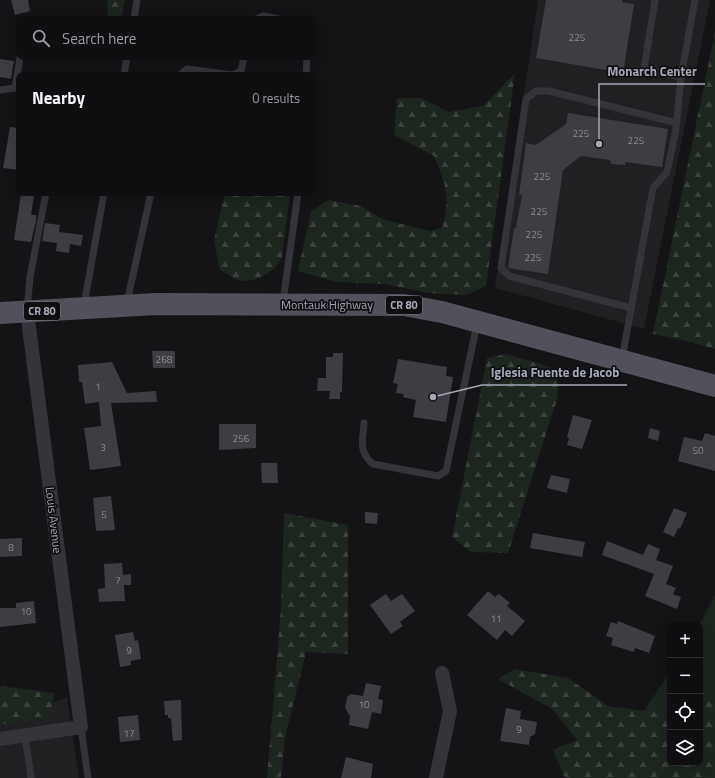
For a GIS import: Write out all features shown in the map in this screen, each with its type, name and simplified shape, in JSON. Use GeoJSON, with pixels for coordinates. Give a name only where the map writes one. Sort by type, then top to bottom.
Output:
{"type":"FeatureCollection","features":[{"type":"Feature","properties":{"kind":"main road","name":"Montauk Highway"},"geometry":{"type":"LineString","coordinates":[[0,313],[156,304],[404,305],[442,312],[715,386]]}},
{"type":"Feature","properties":{"kind":"street","name":"Louis Avenue"},"geometry":{"type":"LineString","coordinates":[[27,312],[81,727]]}},
{"type":"Feature","properties":{"kind":"street"},"geometry":{"type":"LineString","coordinates":[[436,778],[450,711],[442,674]]}},
{"type":"Feature","properties":{"kind":"street"},"geometry":{"type":"LineString","coordinates":[[0,739],[81,727]]}},
{"type":"Feature","properties":{"kind":"lane"},"geometry":{"type":"LineString","coordinates":[[134,16],[137,0]]}},
{"type":"Feature","properties":{"kind":"lane"},"geometry":{"type":"LineString","coordinates":[[655,0],[644,68],[681,77]]}},
{"type":"Feature","properties":{"kind":"lane"},"geometry":{"type":"LineString","coordinates":[[621,361],[653,188],[667,172],[677,122],[681,77],[695,0]]}},
{"type":"Feature","properties":{"kind":"lane"},"geometry":{"type":"LineString","coordinates":[[18,72],[20,60]]}},
{"type":"Feature","properties":{"kind":"lane"},"geometry":{"type":"LineString","coordinates":[[124,72],[126,60]]}},
{"type":"Feature","properties":{"kind":"lane"},"geometry":{"type":"LineString","coordinates":[[239,72],[241,71],[243,60]]}},
{"type":"Feature","properties":{"kind":"lane"},"geometry":{"type":"LineString","coordinates":[[306,72],[307,60]]}},
{"type":"Feature","properties":{"kind":"lane"},"geometry":{"type":"LineString","coordinates":[[184,72],[187,69],[210,72]]}},
{"type":"Feature","properties":{"kind":"lane"},"geometry":{"type":"LineString","coordinates":[[0,90],[15,88],[16,82]]}},
{"type":"Feature","properties":{"kind":"lane"},"geometry":{"type":"LineString","coordinates":[[631,308],[509,276],[501,268],[526,98],[536,91],[549,91],[677,122]]}},
{"type":"Feature","properties":{"kind":"lane"},"geometry":{"type":"LineString","coordinates":[[27,312],[30,278],[45,196]]}},
{"type":"Feature","properties":{"kind":"lane"},"geometry":{"type":"LineString","coordinates":[[84,309],[103,196]]}},
{"type":"Feature","properties":{"kind":"lane"},"geometry":{"type":"LineString","coordinates":[[126,306],[150,196]]}},
{"type":"Feature","properties":{"kind":"lane"},"geometry":{"type":"LineString","coordinates":[[283,304],[298,196]]}},
{"type":"Feature","properties":{"kind":"lane"},"geometry":{"type":"LineString","coordinates":[[364,423],[362,450],[365,457],[373,464],[438,476],[446,471],[477,322]]}},
{"type":"Feature","properties":{"kind":"lane"},"geometry":{"type":"LineString","coordinates":[[81,727],[88,778]]}},
{"type":"Feature","properties":{"kind":"lane"},"geometry":{"type":"LineString","coordinates":[[25,735],[31,778]]}},
{"type":"Feature","properties":{"kind":"shaded area"},"geometry":{"type":"Polygon","coordinates":[[[538,0],[710,0],[644,329],[495,288],[538,0]]]}},
{"type":"Feature","properties":{"kind":"shaded area"},"geometry":{"type":"Polygon","coordinates":[[[67,697],[79,778],[0,778],[0,721],[67,697]]]}},
{"type":"Feature","properties":{"kind":"green space"},"geometry":{"type":"Polygon","coordinates":[[[107,0],[125,0],[122,16],[108,16],[107,0]]]}},
{"type":"Feature","properties":{"kind":"green space"},"geometry":{"type":"Polygon","coordinates":[[[715,32],[715,349],[653,334],[715,32]]]}},
{"type":"Feature","properties":{"kind":"green space"},"geometry":{"type":"Polygon","coordinates":[[[515,73],[486,286],[467,295],[427,293],[385,284],[336,282],[298,271],[311,211],[328,200],[361,206],[382,219],[430,231],[442,228],[447,200],[442,175],[434,156],[394,135],[397,98],[421,98],[449,112],[483,106],[515,73]]]}},
{"type":"Feature","properties":{"kind":"green space"},"geometry":{"type":"Polygon","coordinates":[[[224,196],[290,196],[282,257],[280,262],[271,271],[261,277],[255,280],[240,281],[220,270],[214,241],[224,196]]]}},
{"type":"Feature","properties":{"kind":"green space"},"geometry":{"type":"Polygon","coordinates":[[[506,354],[557,369],[558,396],[508,553],[471,552],[452,537],[487,358],[506,354]]]}},
{"type":"Feature","properties":{"kind":"green space"},"geometry":{"type":"Polygon","coordinates":[[[284,513],[348,525],[348,654],[306,652],[285,738],[281,778],[267,778],[281,609],[284,513]]]}},
{"type":"Feature","properties":{"kind":"green space"},"geometry":{"type":"Polygon","coordinates":[[[715,595],[715,690],[703,703],[703,622],[701,622],[715,595]]]}},
{"type":"Feature","properties":{"kind":"green space"},"geometry":{"type":"Polygon","coordinates":[[[515,669],[568,678],[608,706],[661,713],[667,712],[667,766],[703,766],[703,703],[715,690],[715,778],[568,778],[564,776],[553,750],[577,740],[552,709],[498,679],[515,669]]]}},
{"type":"Feature","properties":{"kind":"green space"},"geometry":{"type":"Polygon","coordinates":[[[667,676],[667,712],[644,711],[667,676]]]}},
{"type":"Feature","properties":{"kind":"green space"},"geometry":{"type":"Polygon","coordinates":[[[0,686],[55,693],[48,719],[0,724],[0,686]]]}},
{"type":"Feature","properties":{"kind":"building"},"geometry":{"type":"Polygon","coordinates":[[[11,0],[28,0],[30,11],[15,15],[11,0]]]}},
{"type":"Feature","properties":{"kind":"building"},"geometry":{"type":"Polygon","coordinates":[[[546,0],[622,0],[622,2],[634,4],[623,73],[536,58],[546,0]]]}},
{"type":"Feature","properties":{"kind":"building"},"geometry":{"type":"Polygon","coordinates":[[[0,59],[14,61],[11,79],[0,77],[0,59]]]}},
{"type":"Feature","properties":{"kind":"building"},"geometry":{"type":"Polygon","coordinates":[[[568,113],[668,129],[662,167],[625,162],[625,165],[611,164],[610,160],[581,156],[563,170],[548,274],[508,268],[514,228],[516,228],[522,195],[519,195],[526,143],[536,145],[566,124],[568,113]]]}},
{"type":"Feature","properties":{"kind":"building"},"geometry":{"type":"Polygon","coordinates":[[[10,127],[16,128],[16,170],[3,168],[10,127]]]}},
{"type":"Feature","properties":{"kind":"building"},"geometry":{"type":"Polygon","coordinates":[[[21,196],[34,196],[31,215],[36,215],[36,221],[31,242],[14,240],[21,196]]]}},
{"type":"Feature","properties":{"kind":"building"},"geometry":{"type":"Polygon","coordinates":[[[45,223],[60,225],[59,232],[83,235],[81,246],[70,244],[69,253],[56,251],[57,243],[42,241],[45,223]]]}},
{"type":"Feature","properties":{"kind":"building"},"geometry":{"type":"Polygon","coordinates":[[[152,351],[175,351],[175,368],[153,368],[152,351]]]}},
{"type":"Feature","properties":{"kind":"building"},"geometry":{"type":"Polygon","coordinates":[[[333,353],[343,353],[342,392],[340,392],[340,399],[329,399],[330,391],[317,391],[318,378],[326,378],[326,357],[333,357],[333,353]]]}},
{"type":"Feature","properties":{"kind":"building"},"geometry":{"type":"Polygon","coordinates":[[[398,359],[447,367],[446,376],[453,377],[446,422],[413,417],[416,400],[403,397],[404,394],[396,393],[398,384],[393,383],[398,359]]]}},
{"type":"Feature","properties":{"kind":"building"},"geometry":{"type":"Polygon","coordinates":[[[112,362],[127,393],[156,391],[157,402],[111,403],[121,466],[90,470],[84,428],[101,426],[99,402],[85,404],[82,382],[79,382],[78,365],[112,362]]]}},
{"type":"Feature","properties":{"kind":"building"},"geometry":{"type":"Polygon","coordinates":[[[573,415],[592,420],[582,449],[567,445],[569,438],[567,437],[573,415]]]}},
{"type":"Feature","properties":{"kind":"building"},"geometry":{"type":"Polygon","coordinates":[[[219,424],[256,424],[256,448],[219,450],[219,424]]]}},
{"type":"Feature","properties":{"kind":"building"},"geometry":{"type":"Polygon","coordinates":[[[650,428],[660,431],[658,441],[648,438],[650,428]]]}},
{"type":"Feature","properties":{"kind":"building"},"geometry":{"type":"Polygon","coordinates":[[[705,433],[715,436],[715,471],[678,461],[684,437],[702,441],[705,433]]]}},
{"type":"Feature","properties":{"kind":"building"},"geometry":{"type":"Polygon","coordinates":[[[261,463],[277,463],[278,483],[262,483],[261,463]]]}},
{"type":"Feature","properties":{"kind":"building"},"geometry":{"type":"Polygon","coordinates":[[[551,475],[570,479],[567,493],[547,488],[551,475]]]}},
{"type":"Feature","properties":{"kind":"building"},"geometry":{"type":"Polygon","coordinates":[[[111,496],[115,530],[96,531],[93,498],[111,496]]]}},
{"type":"Feature","properties":{"kind":"building"},"geometry":{"type":"Polygon","coordinates":[[[674,508],[687,513],[680,529],[678,528],[674,537],[663,532],[674,508]]]}},
{"type":"Feature","properties":{"kind":"building"},"geometry":{"type":"Polygon","coordinates":[[[365,512],[378,513],[377,524],[365,523],[365,512]]]}},
{"type":"Feature","properties":{"kind":"building"},"geometry":{"type":"Polygon","coordinates":[[[533,533],[585,542],[582,557],[530,548],[533,533]]]}},
{"type":"Feature","properties":{"kind":"building"},"geometry":{"type":"Polygon","coordinates":[[[22,538],[22,556],[0,557],[0,539],[22,538]]]}},
{"type":"Feature","properties":{"kind":"building"},"geometry":{"type":"Polygon","coordinates":[[[607,541],[643,555],[648,544],[660,549],[656,560],[673,566],[666,584],[676,588],[673,594],[681,597],[677,609],[645,596],[654,574],[602,555],[607,541]]]}},
{"type":"Feature","properties":{"kind":"building"},"geometry":{"type":"Polygon","coordinates":[[[122,563],[123,575],[131,574],[131,585],[124,585],[125,601],[99,602],[98,589],[105,588],[104,564],[122,563]]]}},
{"type":"Feature","properties":{"kind":"building"},"geometry":{"type":"Polygon","coordinates":[[[488,591],[495,597],[499,594],[510,603],[507,606],[525,621],[512,636],[505,630],[497,640],[467,615],[488,591]]]}},
{"type":"Feature","properties":{"kind":"building"},"geometry":{"type":"Polygon","coordinates":[[[386,594],[391,601],[402,594],[415,611],[400,622],[403,626],[391,634],[370,605],[386,594]]]}},
{"type":"Feature","properties":{"kind":"building"},"geometry":{"type":"Polygon","coordinates":[[[34,601],[36,623],[0,627],[0,608],[16,608],[16,603],[34,601]]]}},
{"type":"Feature","properties":{"kind":"building"},"geometry":{"type":"Polygon","coordinates":[[[618,621],[655,636],[649,653],[635,648],[634,652],[611,645],[613,638],[606,636],[611,622],[617,624],[618,621]]]}},
{"type":"Feature","properties":{"kind":"building"},"geometry":{"type":"Polygon","coordinates":[[[133,632],[135,641],[138,640],[141,659],[131,661],[131,665],[120,667],[115,635],[133,632]]]}},
{"type":"Feature","properties":{"kind":"building"},"geometry":{"type":"Polygon","coordinates":[[[366,683],[381,686],[378,699],[383,700],[381,714],[372,712],[368,729],[349,725],[350,716],[345,708],[347,697],[351,694],[363,696],[366,683]]]}},
{"type":"Feature","properties":{"kind":"building"},"geometry":{"type":"Polygon","coordinates":[[[181,700],[182,740],[173,741],[171,718],[168,718],[168,715],[165,715],[164,701],[181,700]]]}},
{"type":"Feature","properties":{"kind":"building"},"geometry":{"type":"Polygon","coordinates":[[[506,708],[521,711],[520,719],[537,722],[535,734],[530,737],[529,745],[500,741],[506,708]]]}},
{"type":"Feature","properties":{"kind":"building"},"geometry":{"type":"Polygon","coordinates":[[[138,715],[140,740],[120,742],[118,717],[138,715]]]}},
{"type":"Feature","properties":{"kind":"building"},"geometry":{"type":"Polygon","coordinates":[[[346,757],[373,764],[371,778],[341,778],[346,757]]]}},
{"type":"Feature","properties":{"kind":"place","name":"Monarch Center"},"geometry":{"type":"Point","coordinates":[599,144]}},
{"type":"Feature","properties":{"kind":"place","name":"Iglesia Fuente de Jacob"},"geometry":{"type":"Point","coordinates":[433,397]}}]}
